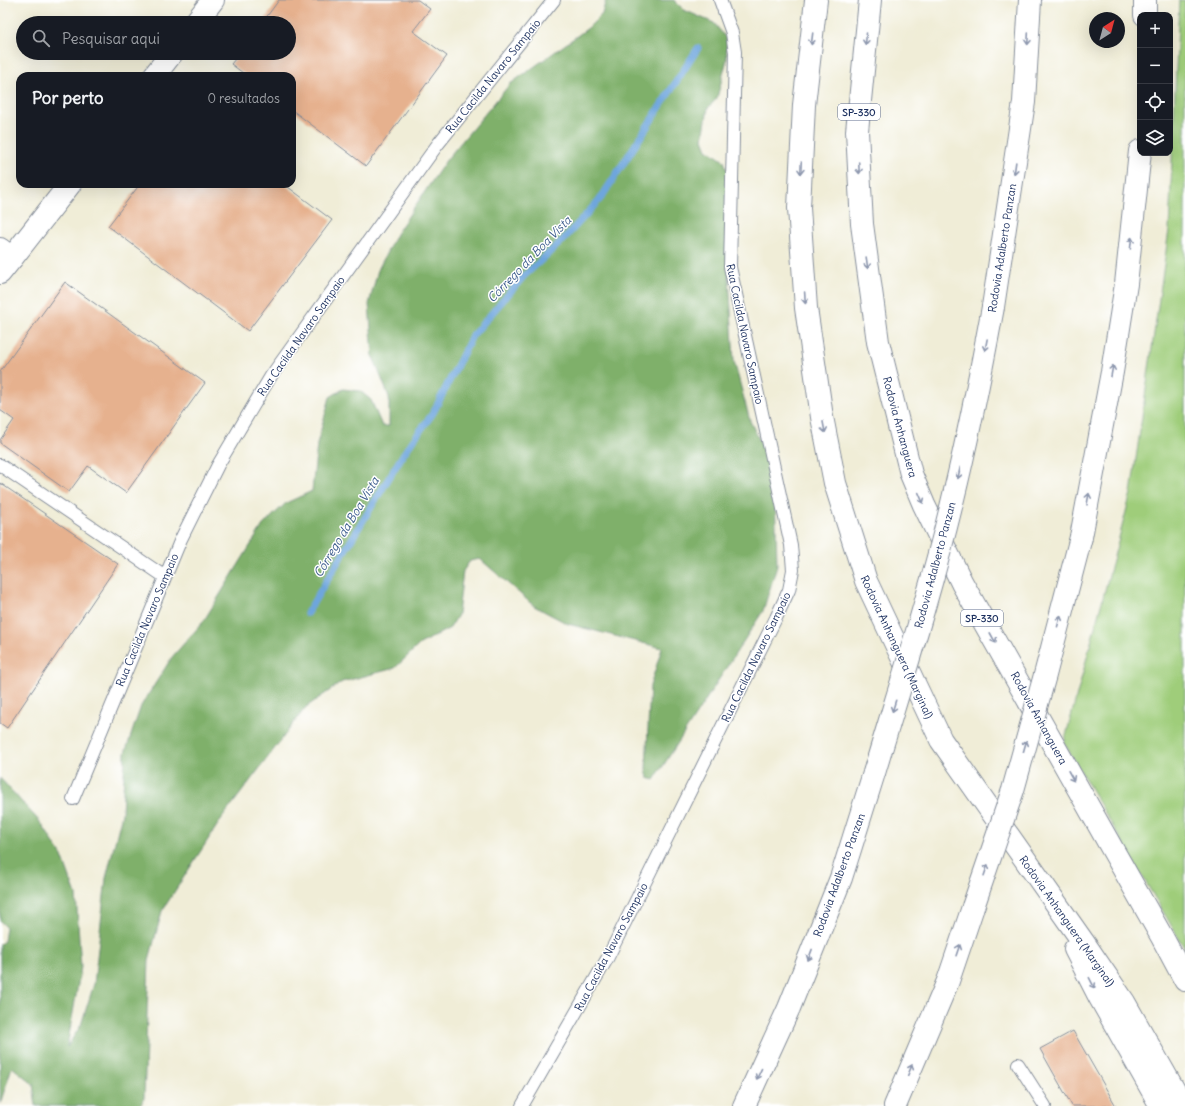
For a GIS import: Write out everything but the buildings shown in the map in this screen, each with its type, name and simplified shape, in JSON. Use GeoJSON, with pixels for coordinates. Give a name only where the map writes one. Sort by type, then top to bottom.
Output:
{"type":"FeatureCollection","features":[{"type":"Feature","properties":{"kind":"main road"},"geometry":{"type":"LineString","coordinates":[[200,16],[213,0]]}},
{"type":"Feature","properties":{"kind":"main road","name":"Rodovia Anhanguera (Marginal)"},"geometry":{"type":"LineString","coordinates":[[816,0],[804,105],[799,208],[806,308],[822,418],[835,483],[866,581],[940,740],[1124,1002],[1183,1106]]}},
{"type":"Feature","properties":{"kind":"main road","name":"Rodovia Anhanguera"},"geometry":{"type":"LineString","coordinates":[[870,0],[857,131],[862,224],[878,342],[911,474],[924,506],[962,583],[1155,923],[1185,980]]}},
{"type":"Feature","properties":{"kind":"main road","name":"Rodovia Adalberto Panzan"},"geometry":{"type":"LineString","coordinates":[[744,1106],[789,1008],[838,885],[909,657],[952,503],[993,307],[1024,102],[1030,0]]}},
{"type":"Feature","properties":{"kind":"main road"},"geometry":{"type":"LineString","coordinates":[[1145,0],[1145,12]]}},
{"type":"Feature","properties":{"kind":"main road"},"geometry":{"type":"LineString","coordinates":[[157,72],[167,60]]}},
{"type":"Feature","properties":{"kind":"main road"},"geometry":{"type":"LineString","coordinates":[[894,1106],[948,980],[1013,790],[1081,537],[1112,372],[1126,284],[1139,156]]}},
{"type":"Feature","properties":{"kind":"main road"},"geometry":{"type":"LineString","coordinates":[[4,260],[67,188]]}},
{"type":"Feature","properties":{"kind":"main road"},"geometry":{"type":"LineString","coordinates":[[1051,897],[1080,961],[1098,996],[1161,1106]]}},
{"type":"Feature","properties":{"kind":"lane","name":"Rua Cacilda Navaro Sampaio"},"geometry":{"type":"LineString","coordinates":[[73,799],[181,539],[218,464],[271,376],[438,144],[554,0]]}},
{"type":"Feature","properties":{"kind":"lane","name":"Rua Cacilda Navaro Sampaio"},"geometry":{"type":"LineString","coordinates":[[522,1106],[607,959],[789,590],[792,570],[791,545],[730,268],[735,52],[732,33],[720,0]]}},
{"type":"Feature","properties":{"kind":"lane"},"geometry":{"type":"LineString","coordinates":[[0,465],[165,577]]}},
{"type":"Feature","properties":{"kind":"lane"},"geometry":{"type":"LineString","coordinates":[[1018,1064],[1045,1106]]}},
{"type":"Feature","properties":{"kind":"lane"},"geometry":{"type":"LineString","coordinates":[[1146,1080],[1149,1106]]}},
{"type":"Feature","properties":{"kind":"green space"},"geometry":{"type":"Polygon","coordinates":[[[606,0],[674,0],[684,10],[714,23],[726,38],[727,59],[717,98],[708,108],[703,139],[707,149],[724,161],[733,187],[729,277],[734,361],[750,421],[768,457],[775,483],[777,566],[763,611],[654,780],[648,778],[646,769],[650,686],[662,648],[568,624],[534,606],[480,559],[470,561],[463,571],[458,615],[450,628],[420,644],[395,668],[342,682],[306,707],[222,818],[162,911],[149,960],[144,1099],[140,1106],[36,1106],[33,1084],[12,1067],[0,1104],[0,944],[4,941],[6,927],[0,921],[0,778],[41,823],[62,856],[76,895],[81,967],[67,1047],[81,1025],[94,984],[106,878],[122,814],[125,753],[141,706],[172,657],[203,622],[263,525],[286,503],[312,491],[317,444],[330,397],[343,389],[360,391],[371,400],[382,426],[389,426],[389,397],[373,357],[369,304],[378,270],[396,234],[447,159],[510,84],[588,28],[602,14],[606,0]]]}},
{"type":"Feature","properties":{"kind":"green space"},"geometry":{"type":"Polygon","coordinates":[[[1179,0],[1185,0],[1185,949],[1064,743],[1131,493],[1169,230],[1179,0]]]}},
{"type":"Feature","properties":{"kind":"waterway","name":"Córrego da Boa Vista"},"geometry":{"type":"LineString","coordinates":[[307,613],[404,453],[433,413],[472,336],[524,276],[563,240],[601,198],[698,48]]}}]}
